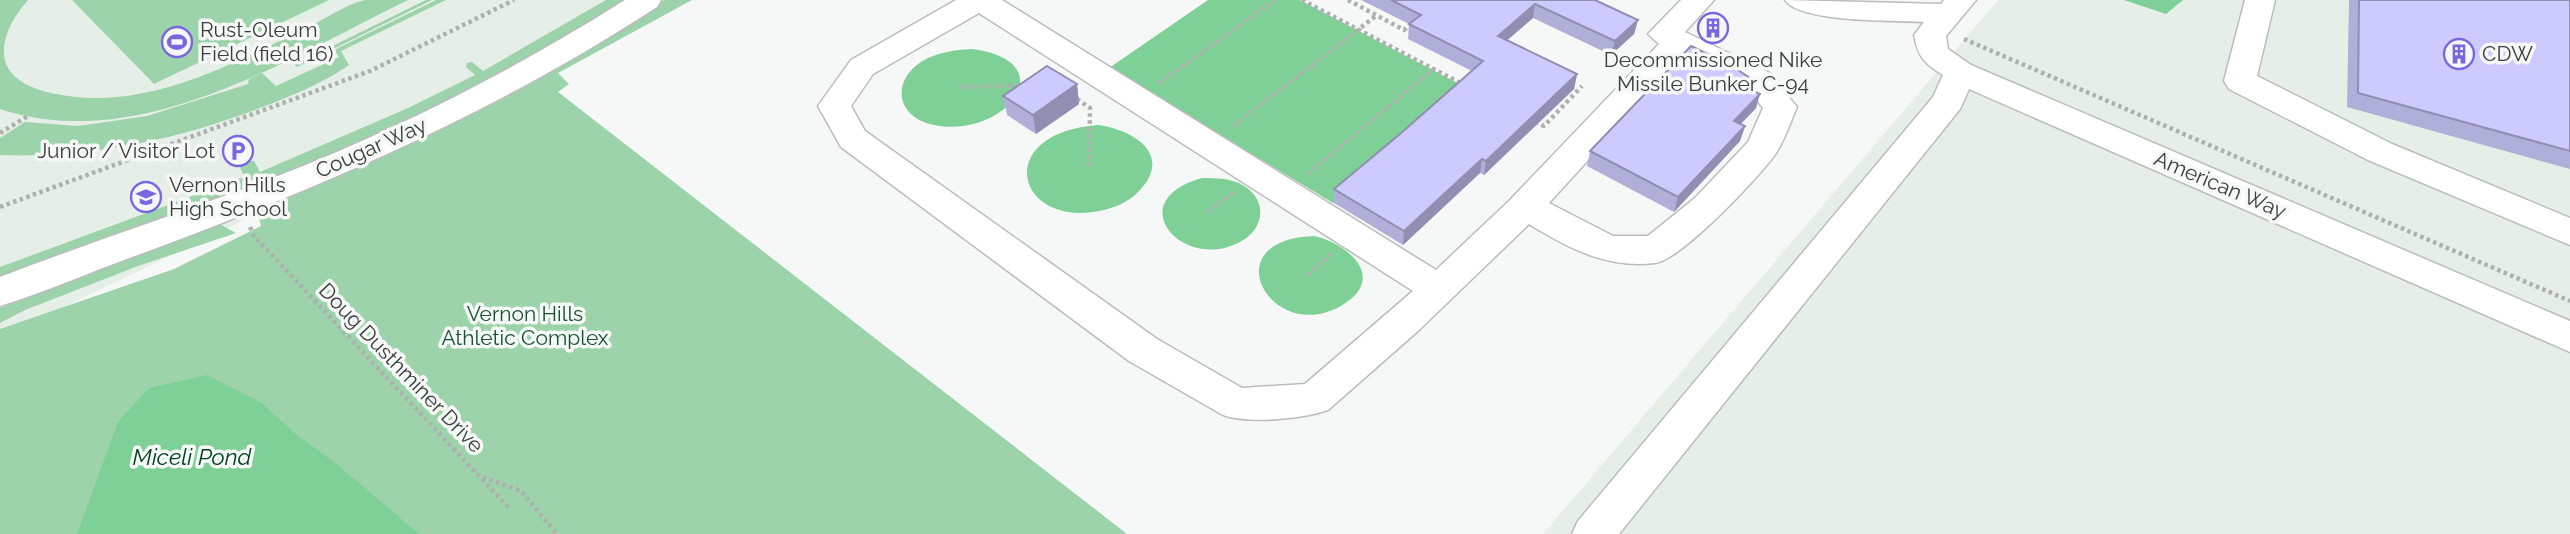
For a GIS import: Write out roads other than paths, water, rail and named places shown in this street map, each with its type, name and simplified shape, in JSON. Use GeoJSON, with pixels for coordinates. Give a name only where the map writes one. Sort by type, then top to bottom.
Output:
{"type":"FeatureCollection","features":[{"type":"Feature","properties":{"kind":"street","name":"Cougar Way"},"geometry":{"type":"LineString","coordinates":[[0,292],[240,204],[380,147],[544,62],[646,0]]}},
{"type":"Feature","properties":{"kind":"street"},"geometry":{"type":"LineString","coordinates":[[1438,289],[979,0],[862,68],[834,106],[853,139],[1143,350],[1237,404],[1314,399],[1438,289],[1527,206],[1679,41]]}},
{"type":"Feature","properties":{"kind":"street"},"geometry":{"type":"LineString","coordinates":[[1527,206],[1608,249],[1656,250],[1707,207],[1762,148],[1780,107],[1757,79],[1664,34],[1699,0]]}},
{"type":"Feature","properties":{"kind":"street"},"geometry":{"type":"LineString","coordinates":[[1800,0],[1812,5],[1949,14]]}},
{"type":"Feature","properties":{"kind":"street"},"geometry":{"type":"LineString","coordinates":[[2260,0],[2239,81],[2380,152],[2570,232]]}},
{"type":"Feature","properties":{"kind":"street","name":"American Way"},"geometry":{"type":"LineString","coordinates":[[1949,14],[1930,35],[1933,54],[1960,72],[2570,337]]}},
{"type":"Feature","properties":{"kind":"street"},"geometry":{"type":"LineString","coordinates":[[1593,534],[1948,102],[1960,72]]}},
{"type":"Feature","properties":{"kind":"water"},"geometry":{"type":"Polygon","coordinates":[[[1208,0],[1300,0],[1467,88],[1333,203],[1109,68],[1208,0]]]}},
{"type":"Feature","properties":{"kind":"water"},"geometry":{"type":"Polygon","coordinates":[[[2124,0],[2183,0],[2166,14],[2124,0]]]}},
{"type":"Feature","properties":{"kind":"water"},"geometry":{"type":"Polygon","coordinates":[[[972,49],[1001,57],[1016,69],[1020,83],[1014,98],[1000,112],[980,122],[956,127],[930,124],[910,113],[902,97],[902,88],[905,78],[912,70],[933,56],[972,49]]]}},
{"type":"Feature","properties":{"kind":"water"},"geometry":{"type":"Polygon","coordinates":[[[1098,125],[1125,133],[1146,147],[1152,167],[1148,180],[1130,199],[1108,209],[1074,213],[1051,207],[1035,194],[1028,178],[1029,161],[1041,145],[1064,132],[1098,125]]]}},
{"type":"Feature","properties":{"kind":"water"},"geometry":{"type":"Polygon","coordinates":[[[1202,178],[1234,181],[1251,191],[1256,198],[1259,220],[1245,239],[1223,248],[1202,249],[1183,243],[1170,232],[1163,218],[1165,203],[1177,189],[1202,178]]]}},
{"type":"Feature","properties":{"kind":"water"},"geometry":{"type":"Polygon","coordinates":[[[1314,236],[1349,253],[1358,262],[1362,283],[1356,294],[1344,304],[1318,314],[1295,313],[1276,303],[1263,288],[1259,271],[1265,255],[1282,242],[1314,236]]]}},
{"type":"Feature","properties":{"kind":"water","name":"Miceli Pond"},"geometry":{"type":"Polygon","coordinates":[[[207,375],[262,403],[293,432],[338,465],[419,534],[77,534],[118,422],[149,388],[207,375]]]}},
{"type":"Feature","properties":{"kind":"place","name":"Decommissioned Nike Missile Bunker C-94"},"geometry":{"type":"Point","coordinates":[1713,28]}},
{"type":"Feature","properties":{"kind":"place","name":"Rust-Oleum Field (field 16)"},"geometry":{"type":"Point","coordinates":[177,42]}},
{"type":"Feature","properties":{"kind":"place","name":"CDW"},"geometry":{"type":"Point","coordinates":[2459,54]}},
{"type":"Feature","properties":{"kind":"place","name":"Junior / Visitor Lot"},"geometry":{"type":"Point","coordinates":[238,151]}},
{"type":"Feature","properties":{"kind":"place","name":"Vernon Hills High School"},"geometry":{"type":"Point","coordinates":[146,197]}},
{"type":"Feature","properties":{"kind":"park label","name":"Vernon Hills Athletic Complex"},"geometry":{"type":"Point","coordinates":[525,326]}}]}
